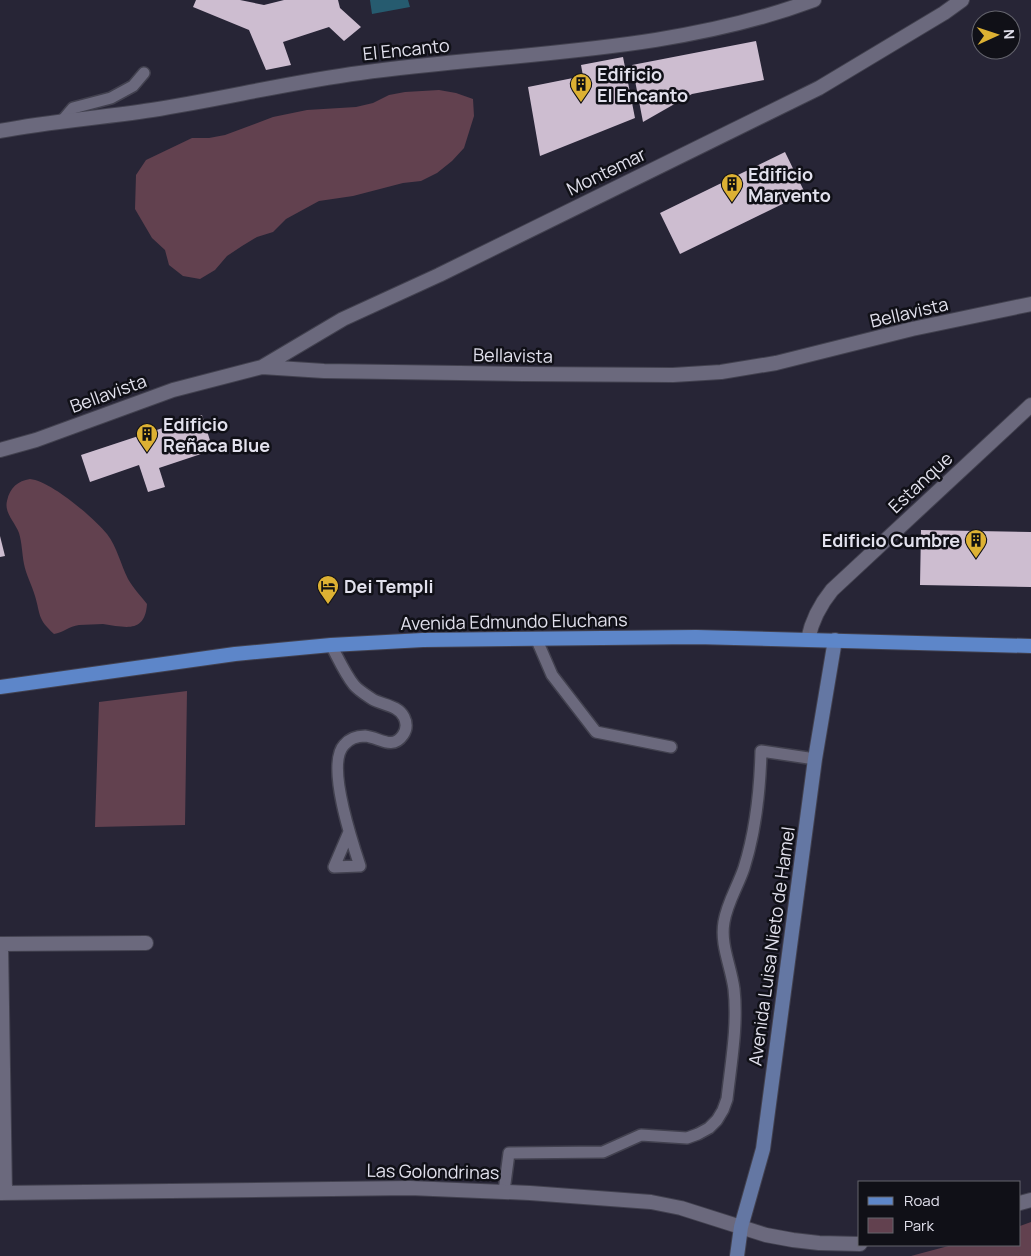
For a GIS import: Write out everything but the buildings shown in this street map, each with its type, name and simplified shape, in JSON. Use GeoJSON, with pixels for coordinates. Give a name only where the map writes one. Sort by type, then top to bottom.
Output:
{"type":"FeatureCollection","features":[{"type":"Feature","properties":{"kind":"main road","name":"Avenida Edmundo Eluchans"},"geometry":{"type":"LineString","coordinates":[[0,687],[235,654],[331,645],[422,640],[696,637],[1031,646]]}},
{"type":"Feature","properties":{"kind":"main road","name":"Avenida Luisa Nieto de Hamel"},"geometry":{"type":"LineString","coordinates":[[737,1256],[741,1227],[763,1149],[815,759],[835,640]]}},
{"type":"Feature","properties":{"kind":"street","name":"El Encanto"},"geometry":{"type":"LineString","coordinates":[[0,131],[152,110],[360,73],[676,38],[787,10],[814,0]]}},
{"type":"Feature","properties":{"kind":"street","name":"Montemar"},"geometry":{"type":"LineString","coordinates":[[262,368],[343,320],[439,275],[819,88],[944,13],[962,0]]}},
{"type":"Feature","properties":{"kind":"street","name":"Bellavista"},"geometry":{"type":"LineString","coordinates":[[0,450],[36,440],[173,390],[262,368],[324,371],[542,374],[674,375],[721,372],[776,363],[912,329],[1031,304]]}},
{"type":"Feature","properties":{"kind":"street","name":"Estanque"},"geometry":{"type":"LineString","coordinates":[[808,639],[815,615],[832,590],[1031,405]]}},
{"type":"Feature","properties":{"kind":"street"},"geometry":{"type":"LineString","coordinates":[[2,1193],[0,944],[146,943]]}},
{"type":"Feature","properties":{"kind":"street","name":"Las Golondrinas"},"geometry":{"type":"LineString","coordinates":[[2,1193],[410,1188],[504,1191],[651,1202],[689,1210],[766,1235],[819,1243],[858,1244]]}},
{"type":"Feature","properties":{"kind":"lane"},"geometry":{"type":"LineString","coordinates":[[62,122],[74,108],[111,98],[133,86],[144,73]]}},
{"type":"Feature","properties":{"kind":"lane"},"geometry":{"type":"LineString","coordinates":[[536,638],[552,675],[596,732],[671,747]]}},
{"type":"Feature","properties":{"kind":"lane"},"geometry":{"type":"LineString","coordinates":[[331,645],[354,685],[373,700],[396,708],[401,712],[406,725],[402,737],[396,741],[384,743],[371,737],[356,737],[344,745],[340,751],[338,778],[349,832]]}},
{"type":"Feature","properties":{"kind":"lane"},"geometry":{"type":"LineString","coordinates":[[504,1191],[509,1153],[602,1152],[641,1135],[687,1138],[709,1128],[717,1120],[727,1099],[735,1013],[734,989],[724,944],[724,922],[728,906],[744,869],[750,845],[760,783],[761,752],[815,759]]}},
{"type":"Feature","properties":{"kind":"green space"},"geometry":{"type":"Polygon","coordinates":[[[439,90],[473,99],[474,116],[464,148],[437,173],[421,181],[403,183],[353,196],[319,201],[286,219],[273,232],[257,237],[242,246],[227,256],[215,270],[200,279],[183,276],[169,265],[165,250],[152,238],[135,209],[136,175],[146,160],[192,138],[209,138],[225,135],[273,117],[307,110],[356,107],[373,103],[389,95],[439,90]]]}},
{"type":"Feature","properties":{"kind":"green space"},"geometry":{"type":"Polygon","coordinates":[[[30,479],[39,481],[60,493],[82,510],[107,534],[128,579],[147,604],[145,614],[138,624],[126,627],[103,624],[79,625],[54,634],[45,624],[40,616],[25,568],[19,533],[8,513],[6,505],[12,488],[22,481],[30,479]]]}},
{"type":"Feature","properties":{"kind":"green space"},"geometry":{"type":"Polygon","coordinates":[[[187,691],[185,825],[95,827],[99,702],[187,691]]]}},
{"type":"Feature","properties":{"kind":"green space"},"geometry":{"type":"Polygon","coordinates":[[[1031,1222],[1031,1256],[911,1256],[948,1246],[1021,1246],[1021,1226],[1031,1222]]]}},
{"type":"Feature","properties":{"kind":"water"},"geometry":{"type":"Polygon","coordinates":[[[370,0],[408,0],[410,7],[372,14],[370,0]]]}},
{"type":"Feature","properties":{"kind":"place","name":"Edificio El Encanto"},"geometry":{"type":"Point","coordinates":[581,103]}},
{"type":"Feature","properties":{"kind":"place","name":"Edificio Marvento"},"geometry":{"type":"Point","coordinates":[732,203]}},
{"type":"Feature","properties":{"kind":"place","name":"Edificio Reñaca Blue"},"geometry":{"type":"Point","coordinates":[147,453]}},
{"type":"Feature","properties":{"kind":"place","name":"Edificio Cumbre"},"geometry":{"type":"Point","coordinates":[976,559]}},
{"type":"Feature","properties":{"kind":"place","name":"Dei Templi"},"geometry":{"type":"Point","coordinates":[328,605]}}]}
